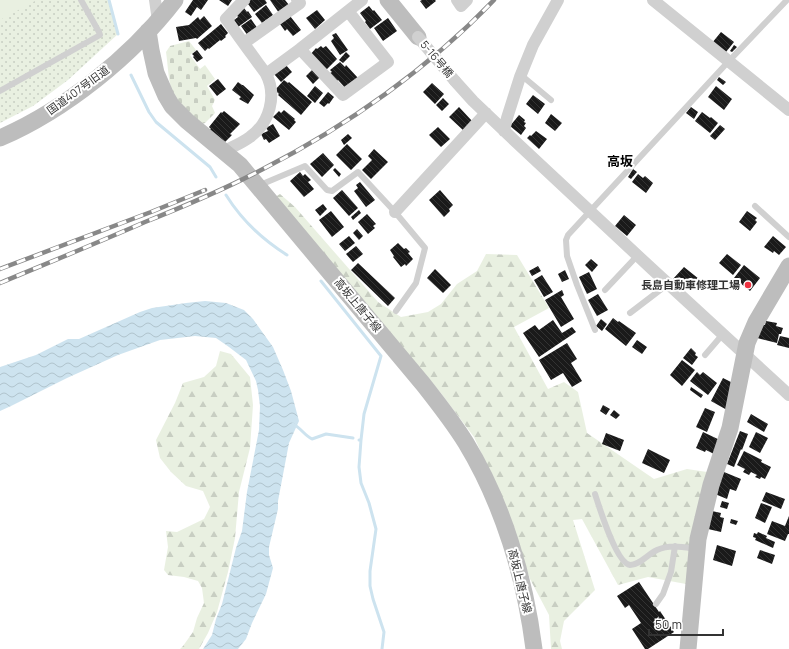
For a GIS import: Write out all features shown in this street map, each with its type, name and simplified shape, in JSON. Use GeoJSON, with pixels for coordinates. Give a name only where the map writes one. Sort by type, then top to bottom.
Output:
{"type":"FeatureCollection","features":[{"type":"Feature","properties":{"kind":"main road"},"geometry":{"type":"LineString","coordinates":[[153,26],[175,0]]}},
{"type":"Feature","properties":{"kind":"main road"},"geometry":{"type":"LineString","coordinates":[[388,0],[418,37]]}},
{"type":"Feature","properties":{"kind":"main road","name":"国道407号旧道"},"geometry":{"type":"LineString","coordinates":[[0,138],[30,124],[74,96],[117,61],[153,26]]}},
{"type":"Feature","properties":{"kind":"main road","name":"高坂上唐子線"},"geometry":{"type":"LineString","coordinates":[[153,26],[151,50],[156,73],[172,106],[182,117],[240,166],[258,186],[423,384],[447,414],[466,444],[491,491],[509,541],[523,590],[534,649]]}},
{"type":"Feature","properties":{"kind":"main road"},"geometry":{"type":"LineString","coordinates":[[688,649],[696,549],[711,485],[730,428],[747,343],[756,322],[789,266]]}},
{"type":"Feature","properties":{"kind":"street"},"geometry":{"type":"LineString","coordinates":[[153,26],[155,0]]}},
{"type":"Feature","properties":{"kind":"street"},"geometry":{"type":"LineString","coordinates":[[223,152],[251,137],[263,124],[270,110],[270,85],[266,74],[226,19],[244,0]]}},
{"type":"Feature","properties":{"kind":"street"},"geometry":{"type":"LineString","coordinates":[[244,43],[300,3],[297,0]]}},
{"type":"Feature","properties":{"kind":"street"},"geometry":{"type":"LineString","coordinates":[[266,74],[362,0]]}},
{"type":"Feature","properties":{"kind":"street"},"geometry":{"type":"LineString","coordinates":[[457,0],[461,6],[467,0]]}},
{"type":"Feature","properties":{"kind":"street"},"geometry":{"type":"LineString","coordinates":[[504,132],[521,75],[533,45],[558,0]]}},
{"type":"Feature","properties":{"kind":"street"},"geometry":{"type":"LineString","coordinates":[[653,0],[789,110]]}},
{"type":"Feature","properties":{"kind":"street"},"geometry":{"type":"LineString","coordinates":[[300,49],[343,95],[388,62],[348,11]]}},
{"type":"Feature","properties":{"kind":"street","name":"5-16号橋"},"geometry":{"type":"LineString","coordinates":[[418,37],[473,101],[504,132],[789,395]]}},
{"type":"Feature","properties":{"kind":"street"},"geometry":{"type":"LineString","coordinates":[[395,212],[486,113]]}},
{"type":"Feature","properties":{"kind":"lane"},"geometry":{"type":"LineString","coordinates":[[0,91],[100,35],[81,0]]}},
{"type":"Feature","properties":{"kind":"lane"},"geometry":{"type":"LineString","coordinates":[[595,330],[567,256],[566,240],[568,235],[787,0]]}},
{"type":"Feature","properties":{"kind":"lane"},"geometry":{"type":"LineString","coordinates":[[521,75],[551,100]]}},
{"type":"Feature","properties":{"kind":"lane"},"geometry":{"type":"LineString","coordinates":[[258,186],[305,166],[327,190],[332,191],[358,172],[395,212],[425,248],[416,283],[396,311]]}},
{"type":"Feature","properties":{"kind":"lane"},"geometry":{"type":"LineString","coordinates":[[755,206],[789,237]]}},
{"type":"Feature","properties":{"kind":"lane"},"geometry":{"type":"LineString","coordinates":[[605,290],[638,255]]}},
{"type":"Feature","properties":{"kind":"lane"},"geometry":{"type":"LineString","coordinates":[[630,313],[668,284]]}},
{"type":"Feature","properties":{"kind":"lane"},"geometry":{"type":"LineString","coordinates":[[705,355],[723,334]]}},
{"type":"Feature","properties":{"kind":"lane"},"geometry":{"type":"LineString","coordinates":[[595,494],[600,513],[611,539],[624,562],[630,565],[638,562],[657,550],[675,546],[696,549]]}},
{"type":"Feature","properties":{"kind":"lane"},"geometry":{"type":"LineString","coordinates":[[656,604],[663,594],[671,572],[675,546]]}},
{"type":"Feature","properties":{"kind":"green space"},"geometry":{"type":"Polygon","coordinates":[[[0,0],[109,0],[118,34],[68,80],[33,106],[0,123],[0,0]]]}},
{"type":"Feature","properties":{"kind":"green space"},"geometry":{"type":"Polygon","coordinates":[[[0,0],[34,0],[35,1],[0,20],[0,0]]]}},
{"type":"Feature","properties":{"kind":"green space"},"geometry":{"type":"Polygon","coordinates":[[[189,41],[196,50],[190,55],[200,69],[205,65],[215,79],[207,86],[215,100],[212,106],[215,113],[202,124],[186,110],[177,99],[172,91],[169,80],[166,52],[170,46],[189,41]]]}},
{"type":"Feature","properties":{"kind":"green space"},"geometry":{"type":"Polygon","coordinates":[[[280,194],[295,207],[378,302],[401,317],[428,312],[441,304],[457,284],[477,271],[486,254],[517,255],[549,308],[514,327],[548,389],[564,382],[578,392],[587,433],[654,479],[687,469],[707,472],[686,584],[648,577],[618,585],[582,519],[573,520],[595,590],[564,621],[560,641],[562,649],[551,649],[549,615],[530,579],[497,487],[474,437],[440,392],[275,197],[280,194]]]}},
{"type":"Feature","properties":{"kind":"green space"},"geometry":{"type":"Polygon","coordinates":[[[220,351],[231,354],[250,377],[253,405],[250,448],[239,492],[235,538],[228,572],[217,612],[199,649],[180,649],[193,632],[197,618],[204,603],[202,588],[198,581],[168,575],[164,570],[168,547],[166,531],[177,532],[204,519],[210,507],[203,491],[186,486],[171,472],[160,458],[156,440],[175,403],[183,383],[204,377],[216,366],[220,351]]]}},
{"type":"Feature","properties":{"kind":"water"},"geometry":{"type":"Polygon","coordinates":[[[205,301],[226,303],[244,310],[253,319],[273,347],[291,391],[299,421],[289,443],[278,501],[278,509],[269,547],[269,555],[273,568],[266,594],[246,639],[238,649],[203,649],[212,635],[242,531],[247,492],[259,430],[260,406],[258,390],[256,381],[246,360],[216,338],[195,336],[160,340],[118,355],[0,411],[0,367],[36,355],[68,339],[79,339],[152,308],[205,301]]]}},
{"type":"Feature","properties":{"kind":"building"},"geometry":{"type":"Polygon","coordinates":[[[193,0],[208,0],[201,10],[197,7],[191,16],[185,12],[193,0]]]}},
{"type":"Feature","properties":{"kind":"building"},"geometry":{"type":"Polygon","coordinates":[[[219,0],[232,0],[228,6],[219,0]]]}},
{"type":"Feature","properties":{"kind":"building"},"geometry":{"type":"Polygon","coordinates":[[[251,0],[265,0],[267,3],[254,12],[248,4],[251,0]]]}},
{"type":"Feature","properties":{"kind":"building"},"geometry":{"type":"Polygon","coordinates":[[[270,0],[285,0],[289,5],[279,13],[270,0]]]}},
{"type":"Feature","properties":{"kind":"building"},"geometry":{"type":"Polygon","coordinates":[[[420,1],[436,1],[426,9],[420,1]]]}},
{"type":"Feature","properties":{"kind":"building"},"geometry":{"type":"Polygon","coordinates":[[[266,5],[273,15],[262,23],[255,14],[266,5]]]}},
{"type":"Feature","properties":{"kind":"building"},"geometry":{"type":"Polygon","coordinates":[[[369,6],[382,20],[370,29],[360,13],[369,6]]]}},
{"type":"Feature","properties":{"kind":"building"},"geometry":{"type":"Polygon","coordinates":[[[244,8],[252,17],[238,27],[234,20],[238,17],[236,14],[244,8]]]}},
{"type":"Feature","properties":{"kind":"building"},"geometry":{"type":"Polygon","coordinates":[[[317,10],[325,20],[315,29],[306,18],[317,10]]]}},
{"type":"Feature","properties":{"kind":"building"},"geometry":{"type":"Polygon","coordinates":[[[204,16],[212,26],[197,39],[179,41],[176,27],[189,25],[198,17],[200,20],[204,16]]]}},
{"type":"Feature","properties":{"kind":"building"},"geometry":{"type":"Polygon","coordinates":[[[290,16],[301,30],[293,36],[287,29],[285,31],[280,24],[290,16]]]}},
{"type":"Feature","properties":{"kind":"building"},"geometry":{"type":"Polygon","coordinates":[[[388,18],[397,31],[383,41],[374,28],[388,18]]]}},
{"type":"Feature","properties":{"kind":"building"},"geometry":{"type":"Polygon","coordinates":[[[251,19],[258,29],[248,36],[241,26],[251,19]]]}},
{"type":"Feature","properties":{"kind":"building"},"geometry":{"type":"Polygon","coordinates":[[[221,24],[228,33],[225,36],[226,37],[205,51],[198,43],[221,24]]]}},
{"type":"Feature","properties":{"kind":"building"},"geometry":{"type":"Polygon","coordinates":[[[721,32],[734,42],[726,52],[712,43],[721,32]]]}},
{"type":"Feature","properties":{"kind":"building"},"geometry":{"type":"Polygon","coordinates":[[[336,33],[348,50],[340,55],[331,41],[334,38],[332,35],[336,33]]]}},
{"type":"Feature","properties":{"kind":"building"},"geometry":{"type":"Polygon","coordinates":[[[734,45],[737,47],[732,52],[730,51],[734,45]]]}},
{"type":"Feature","properties":{"kind":"building"},"geometry":{"type":"Polygon","coordinates":[[[321,46],[323,48],[326,46],[337,59],[325,71],[310,55],[316,48],[317,49],[321,46]]]}},
{"type":"Feature","properties":{"kind":"building"},"geometry":{"type":"Polygon","coordinates":[[[197,50],[203,58],[197,62],[192,54],[197,50]]]}},
{"type":"Feature","properties":{"kind":"building"},"geometry":{"type":"Polygon","coordinates":[[[346,52],[350,56],[343,63],[339,60],[346,52]]]}},
{"type":"Feature","properties":{"kind":"building"},"geometry":{"type":"Polygon","coordinates":[[[340,62],[345,67],[346,65],[358,78],[346,89],[330,73],[332,72],[330,70],[340,62]]]}},
{"type":"Feature","properties":{"kind":"building"},"geometry":{"type":"Polygon","coordinates":[[[285,64],[292,72],[281,82],[274,74],[285,64]]]}},
{"type":"Feature","properties":{"kind":"building"},"geometry":{"type":"Polygon","coordinates":[[[313,69],[320,77],[313,84],[306,76],[313,69]]]}},
{"type":"Feature","properties":{"kind":"building"},"geometry":{"type":"Polygon","coordinates":[[[719,77],[726,82],[723,85],[717,80],[719,77]]]}},
{"type":"Feature","properties":{"kind":"building"},"geometry":{"type":"Polygon","coordinates":[[[218,79],[226,89],[217,96],[209,86],[218,79]]]}},
{"type":"Feature","properties":{"kind":"building"},"geometry":{"type":"Polygon","coordinates":[[[284,80],[288,83],[289,82],[312,102],[301,115],[278,95],[279,94],[275,90],[284,80]]]}},
{"type":"Feature","properties":{"kind":"building"},"geometry":{"type":"Polygon","coordinates":[[[238,82],[254,95],[248,104],[239,99],[241,97],[232,90],[238,82]]]}},
{"type":"Feature","properties":{"kind":"building"},"geometry":{"type":"Polygon","coordinates":[[[432,83],[444,94],[435,104],[423,92],[432,83]]]}},
{"type":"Feature","properties":{"kind":"building"},"geometry":{"type":"Polygon","coordinates":[[[315,86],[323,93],[315,103],[307,96],[315,86]]]}},
{"type":"Feature","properties":{"kind":"building"},"geometry":{"type":"Polygon","coordinates":[[[716,86],[732,99],[724,110],[708,97],[716,86]]]}},
{"type":"Feature","properties":{"kind":"building"},"geometry":{"type":"Polygon","coordinates":[[[328,92],[334,97],[329,104],[328,103],[324,107],[319,103],[328,92]]]}},
{"type":"Feature","properties":{"kind":"building"},"geometry":{"type":"Polygon","coordinates":[[[533,95],[545,104],[538,114],[526,104],[533,95]]]}},
{"type":"Feature","properties":{"kind":"building"},"geometry":{"type":"Polygon","coordinates":[[[443,98],[449,104],[442,111],[436,105],[443,98]]]}},
{"type":"Feature","properties":{"kind":"building"},"geometry":{"type":"Polygon","coordinates":[[[459,107],[473,122],[464,131],[449,117],[459,107]]]}},
{"type":"Feature","properties":{"kind":"building"},"geometry":{"type":"Polygon","coordinates":[[[691,107],[698,112],[694,119],[686,113],[691,107]]]}},
{"type":"Feature","properties":{"kind":"building"},"geometry":{"type":"Polygon","coordinates":[[[284,110],[295,119],[294,120],[296,122],[289,130],[273,117],[279,111],[281,113],[284,110]]]}},
{"type":"Feature","properties":{"kind":"building"},"geometry":{"type":"Polygon","coordinates":[[[224,111],[240,124],[230,134],[232,135],[225,142],[209,130],[211,129],[209,127],[221,112],[222,113],[224,111]]]}},
{"type":"Feature","properties":{"kind":"building"},"geometry":{"type":"Polygon","coordinates":[[[702,112],[718,123],[710,133],[695,121],[702,112]]]}},
{"type":"Feature","properties":{"kind":"building"},"geometry":{"type":"Polygon","coordinates":[[[551,114],[562,123],[555,131],[545,123],[551,114]]]}},
{"type":"Feature","properties":{"kind":"building"},"geometry":{"type":"Polygon","coordinates":[[[519,115],[525,120],[524,122],[526,123],[524,126],[526,128],[521,135],[510,126],[519,115]]]}},
{"type":"Feature","properties":{"kind":"building"},"geometry":{"type":"Polygon","coordinates":[[[273,124],[280,136],[269,143],[266,139],[264,140],[261,134],[268,131],[266,128],[273,124]]]}},
{"type":"Feature","properties":{"kind":"building"},"geometry":{"type":"Polygon","coordinates":[[[720,125],[725,129],[715,140],[710,136],[720,125]]]}},
{"type":"Feature","properties":{"kind":"building"},"geometry":{"type":"Polygon","coordinates":[[[438,127],[450,139],[441,147],[429,135],[438,127]]]}},
{"type":"Feature","properties":{"kind":"building"},"geometry":{"type":"Polygon","coordinates":[[[536,131],[547,139],[539,149],[527,138],[536,131]]]}},
{"type":"Feature","properties":{"kind":"building"},"geometry":{"type":"Polygon","coordinates":[[[348,134],[352,138],[344,145],[341,140],[348,134]]]}},
{"type":"Feature","properties":{"kind":"building"},"geometry":{"type":"Polygon","coordinates":[[[347,144],[362,159],[351,170],[336,155],[347,144]]]}},
{"type":"Feature","properties":{"kind":"building"},"geometry":{"type":"Polygon","coordinates":[[[374,149],[388,162],[371,179],[362,170],[372,160],[368,156],[374,149]]]}},
{"type":"Feature","properties":{"kind":"building"},"geometry":{"type":"Polygon","coordinates":[[[323,153],[334,165],[322,177],[310,164],[323,153]]]}},
{"type":"Feature","properties":{"kind":"building"},"geometry":{"type":"Polygon","coordinates":[[[335,168],[341,174],[339,177],[333,170],[335,168]]]}},
{"type":"Feature","properties":{"kind":"building"},"geometry":{"type":"Polygon","coordinates":[[[633,169],[637,172],[631,179],[628,177],[633,169]]]}},
{"type":"Feature","properties":{"kind":"building"},"geometry":{"type":"Polygon","coordinates":[[[300,172],[303,176],[305,174],[311,180],[308,182],[314,189],[304,197],[290,181],[300,172]]]}},
{"type":"Feature","properties":{"kind":"building"},"geometry":{"type":"Polygon","coordinates":[[[638,174],[643,178],[645,176],[653,183],[646,193],[632,182],[638,174]]]}},
{"type":"Feature","properties":{"kind":"building"},"geometry":{"type":"Polygon","coordinates":[[[360,182],[375,200],[366,207],[354,191],[358,188],[356,185],[360,182]]]}},
{"type":"Feature","properties":{"kind":"building"},"geometry":{"type":"Polygon","coordinates":[[[342,190],[358,208],[349,216],[333,198],[342,190]]]}},
{"type":"Feature","properties":{"kind":"building"},"geometry":{"type":"Polygon","coordinates":[[[440,190],[453,205],[444,217],[429,200],[440,190]]]}},
{"type":"Feature","properties":{"kind":"building"},"geometry":{"type":"Polygon","coordinates":[[[323,204],[327,209],[320,216],[315,210],[323,204]]]}},
{"type":"Feature","properties":{"kind":"building"},"geometry":{"type":"Polygon","coordinates":[[[359,210],[361,213],[353,220],[351,217],[359,210]]]}},
{"type":"Feature","properties":{"kind":"building"},"geometry":{"type":"Polygon","coordinates":[[[331,211],[344,227],[332,237],[319,220],[331,211]]]}},
{"type":"Feature","properties":{"kind":"building"},"geometry":{"type":"Polygon","coordinates":[[[747,211],[757,218],[755,220],[757,222],[750,231],[739,222],[747,211]]]}},
{"type":"Feature","properties":{"kind":"building"},"geometry":{"type":"Polygon","coordinates":[[[367,214],[376,224],[373,226],[375,228],[368,234],[358,222],[367,214]]]}},
{"type":"Feature","properties":{"kind":"building"},"geometry":{"type":"Polygon","coordinates":[[[624,215],[636,225],[627,236],[615,226],[624,215]]]}},
{"type":"Feature","properties":{"kind":"building"},"geometry":{"type":"Polygon","coordinates":[[[357,229],[363,236],[359,240],[353,233],[357,229]]]}},
{"type":"Feature","properties":{"kind":"building"},"geometry":{"type":"Polygon","coordinates":[[[349,236],[355,243],[345,251],[339,244],[349,236]]]}},
{"type":"Feature","properties":{"kind":"building"},"geometry":{"type":"Polygon","coordinates":[[[773,236],[786,247],[779,255],[764,247],[773,236]]]}},
{"type":"Feature","properties":{"kind":"building"},"geometry":{"type":"Polygon","coordinates":[[[398,243],[410,252],[408,253],[413,259],[406,266],[405,264],[401,267],[393,257],[394,256],[390,250],[398,243]]]}},
{"type":"Feature","properties":{"kind":"building"},"geometry":{"type":"Polygon","coordinates":[[[356,246],[363,254],[353,262],[346,254],[356,246]]]}},
{"type":"Feature","properties":{"kind":"building"},"geometry":{"type":"Polygon","coordinates":[[[727,254],[741,265],[733,275],[719,263],[727,254]]]}},
{"type":"Feature","properties":{"kind":"building"},"geometry":{"type":"Polygon","coordinates":[[[591,259],[598,265],[592,272],[585,265],[591,259]]]}},
{"type":"Feature","properties":{"kind":"building"},"geometry":{"type":"Polygon","coordinates":[[[358,263],[395,298],[388,306],[351,270],[358,263]]]}},
{"type":"Feature","properties":{"kind":"building","name":"長島自動車修理工場"},"geometry":{"type":"Polygon","coordinates":[[[744,265],[760,278],[750,291],[734,278],[744,265]]]}},
{"type":"Feature","properties":{"kind":"building"},"geometry":{"type":"Polygon","coordinates":[[[538,266],[541,271],[532,276],[529,271],[538,266]]]}},
{"type":"Feature","properties":{"kind":"building"},"geometry":{"type":"Polygon","coordinates":[[[684,267],[699,279],[690,290],[686,287],[684,289],[673,279],[684,267]]]}},
{"type":"Feature","properties":{"kind":"building"},"geometry":{"type":"Polygon","coordinates":[[[435,269],[451,285],[443,293],[427,278],[435,269]]]}},
{"type":"Feature","properties":{"kind":"building"},"geometry":{"type":"Polygon","coordinates":[[[565,270],[569,279],[562,282],[558,274],[565,270]]]}},
{"type":"Feature","properties":{"kind":"building"},"geometry":{"type":"Polygon","coordinates":[[[589,272],[597,289],[587,294],[579,277],[589,272]]]}},
{"type":"Feature","properties":{"kind":"building"},"geometry":{"type":"Polygon","coordinates":[[[542,275],[553,292],[544,297],[534,280],[542,275]]]}},
{"type":"Feature","properties":{"kind":"building"},"geometry":{"type":"Polygon","coordinates":[[[562,290],[564,295],[561,297],[574,319],[561,327],[545,300],[562,290]]]}},
{"type":"Feature","properties":{"kind":"building"},"geometry":{"type":"Polygon","coordinates":[[[598,294],[608,310],[597,316],[588,300],[598,294]]]}},
{"type":"Feature","properties":{"kind":"building"},"geometry":{"type":"Polygon","coordinates":[[[613,318],[636,333],[626,346],[605,329],[613,318]]]}},
{"type":"Feature","properties":{"kind":"building"},"geometry":{"type":"Polygon","coordinates":[[[601,319],[607,324],[602,331],[596,326],[601,319]]]}},
{"type":"Feature","properties":{"kind":"building"},"geometry":{"type":"Polygon","coordinates":[[[553,320],[562,333],[572,327],[576,332],[539,357],[523,333],[535,325],[539,330],[553,320]]]}},
{"type":"Feature","properties":{"kind":"building"},"geometry":{"type":"Polygon","coordinates":[[[766,321],[777,323],[776,326],[783,328],[781,334],[779,334],[777,343],[757,338],[761,324],[765,325],[766,321]]]}},
{"type":"Feature","properties":{"kind":"building"},"geometry":{"type":"Polygon","coordinates":[[[780,336],[789,338],[789,348],[777,345],[780,336]]]}},
{"type":"Feature","properties":{"kind":"building"},"geometry":{"type":"Polygon","coordinates":[[[637,340],[647,347],[642,354],[632,347],[637,340]]]}},
{"type":"Feature","properties":{"kind":"building"},"geometry":{"type":"Polygon","coordinates":[[[567,343],[577,359],[571,363],[582,381],[572,387],[563,373],[551,380],[539,360],[567,343]]]}},
{"type":"Feature","properties":{"kind":"building"},"geometry":{"type":"Polygon","coordinates":[[[691,348],[698,357],[692,365],[683,358],[691,348]]]}},
{"type":"Feature","properties":{"kind":"building"},"geometry":{"type":"Polygon","coordinates":[[[682,360],[695,370],[682,386],[670,375],[682,360]]]}},
{"type":"Feature","properties":{"kind":"building"},"geometry":{"type":"Polygon","coordinates":[[[697,372],[700,375],[703,372],[717,383],[708,395],[690,381],[697,372]]]}},
{"type":"Feature","properties":{"kind":"building"},"geometry":{"type":"Polygon","coordinates":[[[723,378],[733,383],[727,410],[711,401],[723,378]]]}},
{"type":"Feature","properties":{"kind":"building"},"geometry":{"type":"Polygon","coordinates":[[[691,387],[703,395],[701,398],[690,390],[691,387]]]}},
{"type":"Feature","properties":{"kind":"building"},"geometry":{"type":"Polygon","coordinates":[[[603,405],[610,409],[606,415],[600,411],[603,405]]]}},
{"type":"Feature","properties":{"kind":"building"},"geometry":{"type":"Polygon","coordinates":[[[705,408],[715,412],[707,432],[696,427],[705,408]]]}},
{"type":"Feature","properties":{"kind":"building"},"geometry":{"type":"Polygon","coordinates":[[[614,410],[620,415],[616,419],[610,415],[614,410]]]}},
{"type":"Feature","properties":{"kind":"building"},"geometry":{"type":"Polygon","coordinates":[[[751,414],[768,424],[764,432],[747,422],[751,414]]]}},
{"type":"Feature","properties":{"kind":"building"},"geometry":{"type":"Polygon","coordinates":[[[740,431],[748,434],[734,467],[727,464],[740,431]]]}},
{"type":"Feature","properties":{"kind":"building"},"geometry":{"type":"Polygon","coordinates":[[[703,432],[722,441],[716,455],[706,450],[705,452],[696,448],[703,432]]]}},
{"type":"Feature","properties":{"kind":"building"},"geometry":{"type":"Polygon","coordinates":[[[756,432],[768,438],[760,453],[749,447],[756,432]]]}},
{"type":"Feature","properties":{"kind":"building"},"geometry":{"type":"Polygon","coordinates":[[[606,433],[624,440],[620,451],[602,444],[606,433]]]}},
{"type":"Feature","properties":{"kind":"building"},"geometry":{"type":"Polygon","coordinates":[[[648,449],[670,460],[664,473],[642,463],[648,449]]]}},
{"type":"Feature","properties":{"kind":"building"},"geometry":{"type":"Polygon","coordinates":[[[744,451],[762,460],[761,462],[771,467],[765,479],[755,477],[757,475],[751,472],[749,475],[743,472],[745,469],[737,465],[744,451]]]}},
{"type":"Feature","properties":{"kind":"building"},"geometry":{"type":"Polygon","coordinates":[[[724,472],[741,479],[736,491],[730,489],[727,499],[715,494],[724,472]]]}},
{"type":"Feature","properties":{"kind":"building"},"geometry":{"type":"Polygon","coordinates":[[[766,492],[785,499],[781,509],[762,501],[766,492]]]}},
{"type":"Feature","properties":{"kind":"building"},"geometry":{"type":"Polygon","coordinates":[[[722,501],[729,503],[727,509],[720,507],[722,501]]]}},
{"type":"Feature","properties":{"kind":"building"},"geometry":{"type":"Polygon","coordinates":[[[761,503],[772,507],[765,523],[755,518],[761,503]]]}},
{"type":"Feature","properties":{"kind":"building"},"geometry":{"type":"Polygon","coordinates":[[[712,511],[721,513],[720,517],[724,518],[721,532],[708,529],[712,511]]]}},
{"type":"Feature","properties":{"kind":"building"},"geometry":{"type":"Polygon","coordinates":[[[789,516],[789,534],[785,541],[767,534],[772,521],[785,526],[789,516]]]}},
{"type":"Feature","properties":{"kind":"building"},"geometry":{"type":"Polygon","coordinates":[[[731,519],[738,521],[736,525],[730,523],[731,519]]]}},
{"type":"Feature","properties":{"kind":"building"},"geometry":{"type":"Polygon","coordinates":[[[758,532],[775,542],[773,548],[755,540],[756,538],[753,537],[754,533],[757,534],[758,532]]]}},
{"type":"Feature","properties":{"kind":"building"},"geometry":{"type":"Polygon","coordinates":[[[717,545],[736,551],[732,566],[713,560],[717,545]]]}},
{"type":"Feature","properties":{"kind":"building"},"geometry":{"type":"Polygon","coordinates":[[[760,550],[775,555],[772,564],[757,558],[760,550]]]}},
{"type":"Feature","properties":{"kind":"building"},"geometry":{"type":"Polygon","coordinates":[[[639,582],[674,632],[648,649],[645,649],[632,629],[641,623],[629,605],[625,608],[617,596],[639,582]]]}},
{"type":"Feature","properties":{"kind":"waterway"},"geometry":{"type":"LineString","coordinates":[[109,0],[118,34]]}},
{"type":"Feature","properties":{"kind":"waterway"},"geometry":{"type":"LineString","coordinates":[[131,75],[149,112],[156,122],[210,167],[216,177]]}},
{"type":"Feature","properties":{"kind":"waterway"},"geometry":{"type":"LineString","coordinates":[[226,195],[238,212],[253,228],[269,243],[287,255]]}},
{"type":"Feature","properties":{"kind":"waterway"},"geometry":{"type":"LineString","coordinates":[[321,281],[381,356],[364,414],[361,440]]}},
{"type":"Feature","properties":{"kind":"waterway"},"geometry":{"type":"LineString","coordinates":[[293,424],[312,439],[326,434],[353,438]]}},
{"type":"Feature","properties":{"kind":"waterway"},"geometry":{"type":"LineString","coordinates":[[359,440],[361,440],[359,467],[361,483],[369,503],[376,529],[370,571],[370,586],[384,632],[382,649]]}},
{"type":"Feature","properties":{"kind":"railway"},"geometry":{"type":"LineString","coordinates":[[0,283],[205,197],[294,152],[356,115],[386,94],[442,49],[494,0]]}},
{"type":"Feature","properties":{"kind":"railway"},"geometry":{"type":"LineString","coordinates":[[0,269],[205,190]]}},
{"type":"Feature","properties":{"kind":"place","name":"長島自動車修理工場"},"geometry":{"type":"Point","coordinates":[748,285]}},
{"type":"Feature","properties":{"kind":"district","name":"高坂"},"geometry":{"type":"Point","coordinates":[620,161]}}]}
